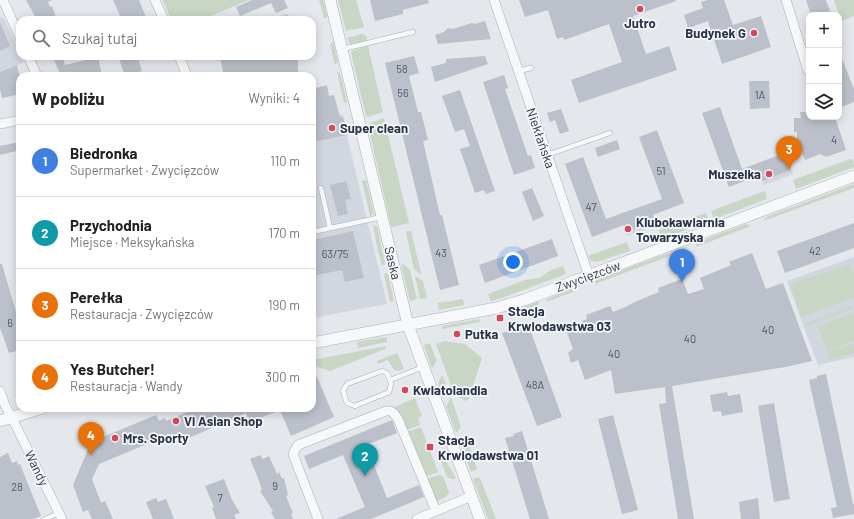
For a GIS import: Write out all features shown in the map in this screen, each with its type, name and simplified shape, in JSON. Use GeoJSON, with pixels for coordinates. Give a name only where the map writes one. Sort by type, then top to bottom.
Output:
{"type":"FeatureCollection","features":[{"type":"Feature","properties":{"kind":"street"},"geometry":{"type":"LineString","coordinates":[[4,0],[16,28]]}},
{"type":"Feature","properties":{"kind":"street"},"geometry":{"type":"LineString","coordinates":[[155,0],[162,16]]}},
{"type":"Feature","properties":{"kind":"street","name":"Saska"},"geometry":{"type":"LineString","coordinates":[[330,0],[343,49],[408,325],[480,519]]}},
{"type":"Feature","properties":{"kind":"street","name":"Niekłańska"},"geometry":{"type":"LineString","coordinates":[[494,0],[589,276]]}},
{"type":"Feature","properties":{"kind":"street"},"geometry":{"type":"LineString","coordinates":[[786,0],[806,65]]}},
{"type":"Feature","properties":{"kind":"street"},"geometry":{"type":"LineString","coordinates":[[30,60],[35,72]]}},
{"type":"Feature","properties":{"kind":"street"},"geometry":{"type":"LineString","coordinates":[[180,60],[185,72]]}},
{"type":"Feature","properties":{"kind":"street"},"geometry":{"type":"LineString","coordinates":[[0,124],[16,121]]}},
{"type":"Feature","properties":{"kind":"street","name":"Zwycięzców"},"geometry":{"type":"LineString","coordinates":[[316,341],[496,308],[524,300],[854,176]]}},
{"type":"Feature","properties":{"kind":"street","name":"Wandy"},"geometry":{"type":"LineString","coordinates":[[0,391],[5,405],[60,516]]}},
{"type":"Feature","properties":{"kind":"street"},"geometry":{"type":"LineString","coordinates":[[318,519],[293,454],[298,445],[389,410],[394,413],[398,419],[436,511]]}},
{"type":"Feature","properties":{"kind":"street"},"geometry":{"type":"LineString","coordinates":[[0,421],[31,412]]}},
{"type":"Feature","properties":{"kind":"street"},"geometry":{"type":"LineString","coordinates":[[417,519],[472,496]]}},
{"type":"Feature","properties":{"kind":"lane"},"geometry":{"type":"LineString","coordinates":[[343,49],[413,32]]}},
{"type":"Feature","properties":{"kind":"lane"},"geometry":{"type":"LineString","coordinates":[[518,71],[531,68]]}},
{"type":"Feature","properties":{"kind":"lane"},"geometry":{"type":"LineString","coordinates":[[548,155],[610,133]]}},
{"type":"Feature","properties":{"kind":"lane"},"geometry":{"type":"LineString","coordinates":[[321,188],[330,228]]}},
{"type":"Feature","properties":{"kind":"lane"},"geometry":{"type":"LineString","coordinates":[[316,231],[382,217]]}},
{"type":"Feature","properties":{"kind":"lane"},"geometry":{"type":"LineString","coordinates":[[390,380],[423,367]]}},
{"type":"Feature","properties":{"kind":"lane"},"geometry":{"type":"LineString","coordinates":[[382,372],[387,373],[390,380],[391,384],[389,392],[355,406],[348,404],[343,391],[347,384],[382,372]]}},
{"type":"Feature","properties":{"kind":"lane"},"geometry":{"type":"LineString","coordinates":[[45,519],[60,516]]}},
{"type":"Feature","properties":{"kind":"shaded area"},"geometry":{"type":"Polygon","coordinates":[[[3,17],[16,45],[16,60],[23,60],[24,62],[0,72],[0,18],[3,17]]]}},
{"type":"Feature","properties":{"kind":"shaded area"},"geometry":{"type":"Polygon","coordinates":[[[342,114],[387,304],[316,317],[316,120],[342,114]]]}},
{"type":"Feature","properties":{"kind":"shaded area"},"geometry":{"type":"Polygon","coordinates":[[[785,153],[793,174],[764,185],[756,164],[785,153]]]}},
{"type":"Feature","properties":{"kind":"shaded area"},"geometry":{"type":"Polygon","coordinates":[[[649,204],[657,225],[627,236],[619,214],[649,204]]]}},
{"type":"Feature","properties":{"kind":"shaded area"},"geometry":{"type":"Polygon","coordinates":[[[854,257],[854,357],[818,365],[787,281],[854,257]]]}},
{"type":"Feature","properties":{"kind":"green space"},"geometry":{"type":"Polygon","coordinates":[[[163,0],[249,0],[211,16],[169,16],[163,0]]]}},
{"type":"Feature","properties":{"kind":"green space"},"geometry":{"type":"Polygon","coordinates":[[[319,0],[323,0],[327,16],[326,18],[324,18],[319,0]]]}},
{"type":"Feature","properties":{"kind":"green space"},"geometry":{"type":"Polygon","coordinates":[[[338,0],[356,0],[364,27],[346,31],[338,0]]]}},
{"type":"Feature","properties":{"kind":"green space"},"geometry":{"type":"Polygon","coordinates":[[[834,0],[854,0],[854,16],[842,21],[842,12],[838,12],[834,0]]]}},
{"type":"Feature","properties":{"kind":"green space"},"geometry":{"type":"Polygon","coordinates":[[[362,34],[366,36],[367,41],[351,44],[349,43],[347,38],[362,34]]]}},
{"type":"Feature","properties":{"kind":"green space"},"geometry":{"type":"Polygon","coordinates":[[[333,41],[338,62],[335,65],[330,44],[333,41]]]}},
{"type":"Feature","properties":{"kind":"green space"},"geometry":{"type":"Polygon","coordinates":[[[368,46],[383,112],[368,117],[366,116],[351,53],[352,51],[368,46]]]}},
{"type":"Feature","properties":{"kind":"green space"},"geometry":{"type":"Polygon","coordinates":[[[337,72],[340,73],[347,101],[346,103],[344,103],[337,72]]]}},
{"type":"Feature","properties":{"kind":"green space"},"geometry":{"type":"Polygon","coordinates":[[[384,118],[409,223],[393,227],[391,226],[368,125],[384,118]]]}},
{"type":"Feature","properties":{"kind":"green space"},"geometry":{"type":"Polygon","coordinates":[[[850,159],[853,160],[854,167],[796,189],[793,180],[850,159]]]}},
{"type":"Feature","properties":{"kind":"green space"},"geometry":{"type":"Polygon","coordinates":[[[366,180],[374,214],[370,216],[362,181],[366,180]]]}},
{"type":"Feature","properties":{"kind":"green space"},"geometry":{"type":"Polygon","coordinates":[[[854,184],[854,188],[763,221],[766,217],[854,184]]]}},
{"type":"Feature","properties":{"kind":"green space"},"geometry":{"type":"Polygon","coordinates":[[[765,191],[767,199],[714,219],[711,211],[765,191]]]}},
{"type":"Feature","properties":{"kind":"green space"},"geometry":{"type":"Polygon","coordinates":[[[706,213],[709,221],[662,239],[659,230],[706,213]]]}},
{"type":"Feature","properties":{"kind":"green space"},"geometry":{"type":"Polygon","coordinates":[[[746,224],[751,226],[696,247],[696,243],[746,224]]]}},
{"type":"Feature","properties":{"kind":"green space"},"geometry":{"type":"Polygon","coordinates":[[[373,225],[377,226],[385,263],[384,265],[382,265],[377,247],[373,225]]]}},
{"type":"Feature","properties":{"kind":"green space"},"geometry":{"type":"Polygon","coordinates":[[[407,231],[411,231],[420,274],[414,269],[406,233],[407,231]]]}},
{"type":"Feature","properties":{"kind":"green space"},"geometry":{"type":"Polygon","coordinates":[[[627,242],[630,251],[597,262],[591,261],[588,256],[627,242]]]}},
{"type":"Feature","properties":{"kind":"green space"},"geometry":{"type":"Polygon","coordinates":[[[685,247],[688,249],[595,284],[595,281],[598,279],[685,247]]]}},
{"type":"Feature","properties":{"kind":"green space"},"geometry":{"type":"Polygon","coordinates":[[[404,264],[410,270],[417,299],[410,301],[401,265],[404,264]]]}},
{"type":"Feature","properties":{"kind":"green space"},"geometry":{"type":"Polygon","coordinates":[[[850,264],[854,275],[854,298],[801,317],[790,284],[850,264]]]}},
{"type":"Feature","properties":{"kind":"green space"},"geometry":{"type":"Polygon","coordinates":[[[563,266],[566,274],[505,297],[491,301],[488,294],[525,280],[539,278],[551,270],[563,266]]]}},
{"type":"Feature","properties":{"kind":"green space"},"geometry":{"type":"Polygon","coordinates":[[[384,274],[388,274],[394,301],[390,302],[384,274]]]}},
{"type":"Feature","properties":{"kind":"green space"},"geometry":{"type":"Polygon","coordinates":[[[415,276],[423,281],[427,298],[420,299],[415,276]]]}},
{"type":"Feature","properties":{"kind":"green space"},"geometry":{"type":"Polygon","coordinates":[[[572,289],[573,292],[546,302],[547,299],[572,289]]]}},
{"type":"Feature","properties":{"kind":"green space"},"geometry":{"type":"Polygon","coordinates":[[[463,299],[464,305],[439,310],[438,303],[463,299]]]}},
{"type":"Feature","properties":{"kind":"green space"},"geometry":{"type":"Polygon","coordinates":[[[539,301],[538,305],[518,312],[516,310],[539,301]]]}},
{"type":"Feature","properties":{"kind":"green space"},"geometry":{"type":"Polygon","coordinates":[[[851,307],[852,309],[806,326],[805,324],[851,307]]]}},
{"type":"Feature","properties":{"kind":"green space"},"geometry":{"type":"Polygon","coordinates":[[[854,313],[854,341],[827,351],[818,326],[854,313]]]}},
{"type":"Feature","properties":{"kind":"green space"},"geometry":{"type":"Polygon","coordinates":[[[479,319],[480,322],[442,329],[442,326],[479,319]]]}},
{"type":"Feature","properties":{"kind":"green space"},"geometry":{"type":"Polygon","coordinates":[[[387,337],[387,342],[358,348],[357,342],[387,337]]]}},
{"type":"Feature","properties":{"kind":"green space"},"geometry":{"type":"Polygon","coordinates":[[[445,341],[465,344],[482,358],[469,399],[466,401],[454,394],[436,344],[445,341]]]}},
{"type":"Feature","properties":{"kind":"green space"},"geometry":{"type":"Polygon","coordinates":[[[430,343],[437,360],[432,369],[424,345],[430,343]]]}},
{"type":"Feature","properties":{"kind":"green space"},"geometry":{"type":"Polygon","coordinates":[[[854,344],[854,353],[829,360],[827,352],[854,344]]]}},
{"type":"Feature","properties":{"kind":"green space"},"geometry":{"type":"Polygon","coordinates":[[[386,346],[385,349],[330,371],[316,366],[316,359],[386,346]]]}},
{"type":"Feature","properties":{"kind":"green space"},"geometry":{"type":"Polygon","coordinates":[[[397,353],[404,369],[398,371],[394,370],[388,360],[378,364],[377,361],[397,353]]]}},
{"type":"Feature","properties":{"kind":"green space"},"geometry":{"type":"Polygon","coordinates":[[[442,375],[446,384],[441,393],[438,384],[442,375]]]}},
{"type":"Feature","properties":{"kind":"green space"},"geometry":{"type":"Polygon","coordinates":[[[451,397],[461,427],[456,433],[446,407],[451,397]]]}},
{"type":"Feature","properties":{"kind":"green space"},"geometry":{"type":"Polygon","coordinates":[[[415,398],[422,416],[418,418],[420,425],[406,430],[391,409],[415,398]]]}},
{"type":"Feature","properties":{"kind":"green space"},"geometry":{"type":"Polygon","coordinates":[[[421,427],[438,472],[425,477],[407,432],[421,427]]]}},
{"type":"Feature","properties":{"kind":"green space"},"geometry":{"type":"Polygon","coordinates":[[[466,438],[477,469],[471,472],[461,445],[466,438]]]}},
{"type":"Feature","properties":{"kind":"green space"},"geometry":{"type":"Polygon","coordinates":[[[441,453],[456,478],[453,479],[447,477],[439,456],[441,453]]]}},
{"type":"Feature","properties":{"kind":"green space"},"geometry":{"type":"Polygon","coordinates":[[[439,475],[443,476],[449,492],[446,497],[435,502],[426,479],[439,475]]]}},
{"type":"Feature","properties":{"kind":"green space"},"geometry":{"type":"Polygon","coordinates":[[[478,477],[480,478],[496,519],[488,519],[473,479],[478,477]]]}},
{"type":"Feature","properties":{"kind":"building"},"geometry":{"type":"Polygon","coordinates":[[[26,0],[52,0],[48,2],[50,7],[52,6],[56,16],[35,16],[26,0]]]}},
{"type":"Feature","properties":{"kind":"building"},"geometry":{"type":"Polygon","coordinates":[[[113,0],[139,0],[145,16],[120,16],[113,0]]]}},
{"type":"Feature","properties":{"kind":"building"},"geometry":{"type":"Polygon","coordinates":[[[252,0],[284,0],[288,8],[276,13],[271,3],[240,16],[236,7],[252,0]]]}},
{"type":"Feature","properties":{"kind":"building"},"geometry":{"type":"Polygon","coordinates":[[[370,0],[428,0],[429,3],[403,10],[403,14],[375,21],[370,0]]]}},
{"type":"Feature","properties":{"kind":"building"},"geometry":{"type":"Polygon","coordinates":[[[519,0],[676,0],[633,16],[646,54],[669,46],[677,70],[579,103],[571,80],[622,62],[609,24],[564,40],[563,37],[557,39],[548,10],[525,17],[519,0]]]}},
{"type":"Feature","properties":{"kind":"building","name":"Budynek G"},"geometry":{"type":"Polygon","coordinates":[[[708,0],[724,0],[733,25],[761,16],[771,47],[722,64],[708,21],[688,28],[684,15],[703,8],[701,2],[708,0]]]}},
{"type":"Feature","properties":{"kind":"building"},"geometry":{"type":"Polygon","coordinates":[[[806,0],[826,0],[830,11],[828,12],[810,12],[806,0]]]}},
{"type":"Feature","properties":{"kind":"building"},"geometry":{"type":"Polygon","coordinates":[[[485,21],[491,39],[438,44],[435,35],[444,32],[448,28],[453,29],[472,23],[475,24],[485,21]]]}},
{"type":"Feature","properties":{"kind":"building"},"geometry":{"type":"Polygon","coordinates":[[[0,23],[10,46],[0,51],[0,23]]]}},
{"type":"Feature","properties":{"kind":"building"},"geometry":{"type":"Polygon","coordinates":[[[414,56],[419,73],[409,76],[418,112],[421,112],[428,140],[423,141],[440,215],[442,215],[459,285],[440,290],[385,63],[414,56]]]}},
{"type":"Feature","properties":{"kind":"building"},"geometry":{"type":"Polygon","coordinates":[[[485,56],[488,64],[435,82],[431,67],[446,63],[446,59],[485,56]]]}},
{"type":"Feature","properties":{"kind":"building"},"geometry":{"type":"Polygon","coordinates":[[[842,59],[854,89],[854,102],[842,107],[842,59]]]}},
{"type":"Feature","properties":{"kind":"building"},"geometry":{"type":"Polygon","coordinates":[[[54,60],[63,60],[65,65],[86,60],[99,60],[101,72],[59,72],[54,60]]]}},
{"type":"Feature","properties":{"kind":"building"},"geometry":{"type":"Polygon","coordinates":[[[119,60],[138,60],[142,71],[124,72],[119,60]]]}},
{"type":"Feature","properties":{"kind":"building"},"geometry":{"type":"Polygon","coordinates":[[[220,60],[298,60],[299,72],[223,72],[220,60]]]}},
{"type":"Feature","properties":{"kind":"building"},"geometry":{"type":"Polygon","coordinates":[[[17,65],[19,72],[16,72],[16,95],[2,98],[0,89],[0,72],[17,65]]]}},
{"type":"Feature","properties":{"kind":"building"},"geometry":{"type":"Polygon","coordinates":[[[504,75],[508,88],[505,89],[528,156],[531,155],[535,168],[514,175],[483,82],[504,75]]]}},
{"type":"Feature","properties":{"kind":"building"},"geometry":{"type":"Polygon","coordinates":[[[749,81],[769,81],[770,108],[750,109],[749,81]]]}},
{"type":"Feature","properties":{"kind":"building"},"geometry":{"type":"Polygon","coordinates":[[[327,85],[329,96],[334,95],[340,117],[343,116],[347,135],[316,141],[316,88],[327,85]]]}},
{"type":"Feature","properties":{"kind":"building"},"geometry":{"type":"Polygon","coordinates":[[[460,90],[495,191],[486,194],[484,190],[475,193],[460,149],[470,146],[464,129],[455,132],[442,96],[460,90]]]}},
{"type":"Feature","properties":{"kind":"building"},"geometry":{"type":"Polygon","coordinates":[[[720,107],[742,169],[785,153],[791,170],[762,181],[760,175],[729,187],[702,113],[720,107]]]}},
{"type":"Feature","properties":{"kind":"building"},"geometry":{"type":"Polygon","coordinates":[[[561,109],[569,131],[560,134],[555,120],[550,122],[547,113],[561,109]]]}},
{"type":"Feature","properties":{"kind":"building"},"geometry":{"type":"Polygon","coordinates":[[[800,112],[806,112],[806,120],[836,120],[846,150],[826,157],[820,154],[805,160],[797,141],[797,132],[794,132],[794,118],[801,118],[800,112]]]}},
{"type":"Feature","properties":{"kind":"building"},"geometry":{"type":"Polygon","coordinates":[[[657,130],[684,203],[653,215],[655,221],[626,232],[624,225],[592,237],[565,164],[583,157],[606,219],[662,199],[639,137],[657,130]]]}},
{"type":"Feature","properties":{"kind":"building"},"geometry":{"type":"Polygon","coordinates":[[[617,140],[620,149],[598,157],[595,148],[617,140]]]}},
{"type":"Feature","properties":{"kind":"building"},"geometry":{"type":"Polygon","coordinates":[[[16,143],[16,151],[0,155],[0,146],[16,143]]]}},
{"type":"Feature","properties":{"kind":"building"},"geometry":{"type":"Polygon","coordinates":[[[346,181],[351,199],[345,200],[348,214],[338,216],[330,185],[346,181]]]}},
{"type":"Feature","properties":{"kind":"building"},"geometry":{"type":"Polygon","coordinates":[[[532,188],[544,216],[533,221],[522,192],[532,188]]]}},
{"type":"Feature","properties":{"kind":"building"},"geometry":{"type":"Polygon","coordinates":[[[854,223],[854,248],[785,273],[777,251],[854,223]]]}},
{"type":"Feature","properties":{"kind":"building"},"geometry":{"type":"Polygon","coordinates":[[[353,231],[364,278],[345,282],[342,270],[316,275],[316,239],[353,231]]]}},
{"type":"Feature","properties":{"kind":"building"},"geometry":{"type":"Polygon","coordinates":[[[552,239],[558,256],[485,283],[479,265],[552,239]]]}},
{"type":"Feature","properties":{"kind":"building"},"geometry":{"type":"Polygon","coordinates":[[[752,253],[766,289],[783,283],[812,361],[672,386],[694,519],[678,519],[659,404],[666,403],[665,387],[615,394],[611,370],[585,380],[578,360],[571,363],[568,353],[573,349],[566,330],[583,323],[582,321],[587,319],[586,315],[610,306],[613,312],[659,292],[658,288],[682,279],[688,294],[704,289],[700,278],[731,265],[729,262],[752,253]]]}},
{"type":"Feature","properties":{"kind":"building"},"geometry":{"type":"Polygon","coordinates":[[[0,264],[2,264],[16,312],[16,351],[9,353],[0,328],[0,264]]]}},
{"type":"Feature","properties":{"kind":"building"},"geometry":{"type":"Polygon","coordinates":[[[528,324],[562,417],[537,426],[502,333],[528,324]]]}},
{"type":"Feature","properties":{"kind":"building"},"geometry":{"type":"Polygon","coordinates":[[[316,374],[334,417],[291,436],[281,412],[316,412],[316,374]]]}},
{"type":"Feature","properties":{"kind":"building"},"geometry":{"type":"Polygon","coordinates":[[[826,374],[854,504],[854,514],[833,518],[831,508],[837,507],[809,380],[826,374]]]}},
{"type":"Feature","properties":{"kind":"building"},"geometry":{"type":"Polygon","coordinates":[[[727,392],[728,396],[740,394],[743,412],[722,416],[721,411],[713,412],[710,395],[727,392]]]}},
{"type":"Feature","properties":{"kind":"building"},"geometry":{"type":"Polygon","coordinates":[[[774,403],[790,499],[774,502],[758,406],[774,403]]]}},
{"type":"Feature","properties":{"kind":"building"},"geometry":{"type":"Polygon","coordinates":[[[187,412],[275,412],[250,422],[246,413],[175,444],[171,434],[99,464],[92,479],[101,503],[105,501],[113,519],[92,519],[88,510],[83,512],[73,485],[91,442],[156,415],[159,421],[165,418],[166,421],[187,412]]]}},
{"type":"Feature","properties":{"kind":"building"},"geometry":{"type":"Polygon","coordinates":[[[613,415],[638,510],[622,514],[598,419],[613,415]]]}},
{"type":"Feature","properties":{"kind":"building"},"geometry":{"type":"Polygon","coordinates":[[[392,420],[397,433],[366,445],[387,498],[419,485],[424,497],[371,519],[336,519],[365,507],[343,455],[309,469],[304,456],[392,420]]]}},
{"type":"Feature","properties":{"kind":"building"},"geometry":{"type":"Polygon","coordinates":[[[522,431],[549,519],[530,519],[505,438],[514,436],[513,434],[522,431]]]}},
{"type":"Feature","properties":{"kind":"building"},"geometry":{"type":"Polygon","coordinates":[[[8,453],[12,463],[17,461],[18,465],[20,464],[41,516],[33,519],[0,519],[0,457],[8,453]]]}},
{"type":"Feature","properties":{"kind":"building"},"geometry":{"type":"Polygon","coordinates":[[[260,455],[263,459],[269,456],[277,474],[279,472],[282,479],[284,478],[288,495],[286,496],[293,513],[291,514],[293,519],[275,519],[271,512],[273,511],[260,491],[262,490],[250,459],[260,455]]]}},
{"type":"Feature","properties":{"kind":"building"},"geometry":{"type":"Polygon","coordinates":[[[224,479],[232,500],[240,513],[234,515],[236,519],[216,519],[212,508],[214,507],[205,486],[224,479]]]}},
{"type":"Feature","properties":{"kind":"building"},"geometry":{"type":"Polygon","coordinates":[[[156,498],[158,502],[166,499],[174,519],[153,519],[146,502],[156,498]]]}},
{"type":"Feature","properties":{"kind":"building"},"geometry":{"type":"Polygon","coordinates":[[[758,498],[760,519],[741,519],[739,502],[758,498]]]}},
{"type":"Feature","properties":{"kind":"place","name":"Jutro"},"geometry":{"type":"Point","coordinates":[640,9]}},
{"type":"Feature","properties":{"kind":"place","name":"Budynek G"},"geometry":{"type":"Point","coordinates":[754,33]}},
{"type":"Feature","properties":{"kind":"place","name":"Super clean"},"geometry":{"type":"Point","coordinates":[332,128]}},
{"type":"Feature","properties":{"kind":"place","name":"Perełka"},"geometry":{"type":"Point","coordinates":[789,169]}},
{"type":"Feature","properties":{"kind":"place","name":"Muszelka"},"geometry":{"type":"Point","coordinates":[769,174]}},
{"type":"Feature","properties":{"kind":"place","name":"Klubokawiarnia Towarzyska"},"geometry":{"type":"Point","coordinates":[628,229]}},
{"type":"Feature","properties":{"kind":"place","name":"Biedronka"},"geometry":{"type":"Point","coordinates":[682,282]}},
{"type":"Feature","properties":{"kind":"place","name":"Stacja Krwiodawstwa 03"},"geometry":{"type":"Point","coordinates":[500,318]}},
{"type":"Feature","properties":{"kind":"place","name":"Putka"},"geometry":{"type":"Point","coordinates":[457,334]}},
{"type":"Feature","properties":{"kind":"place","name":"Kwiatolandia"},"geometry":{"type":"Point","coordinates":[405,390]}},
{"type":"Feature","properties":{"kind":"place","name":"Vi Asian Shop"},"geometry":{"type":"Point","coordinates":[176,421]}},
{"type":"Feature","properties":{"kind":"place","name":"Mrs. Sporty"},"geometry":{"type":"Point","coordinates":[115,438]}},
{"type":"Feature","properties":{"kind":"place","name":"Stacja Krwiodawstwa 01"},"geometry":{"type":"Point","coordinates":[430,447]}},
{"type":"Feature","properties":{"kind":"place","name":"Yes Butcher!"},"geometry":{"type":"Point","coordinates":[91,455]}},
{"type":"Feature","properties":{"kind":"place","name":"Przychodnia"},"geometry":{"type":"Point","coordinates":[365,476]}}]}
